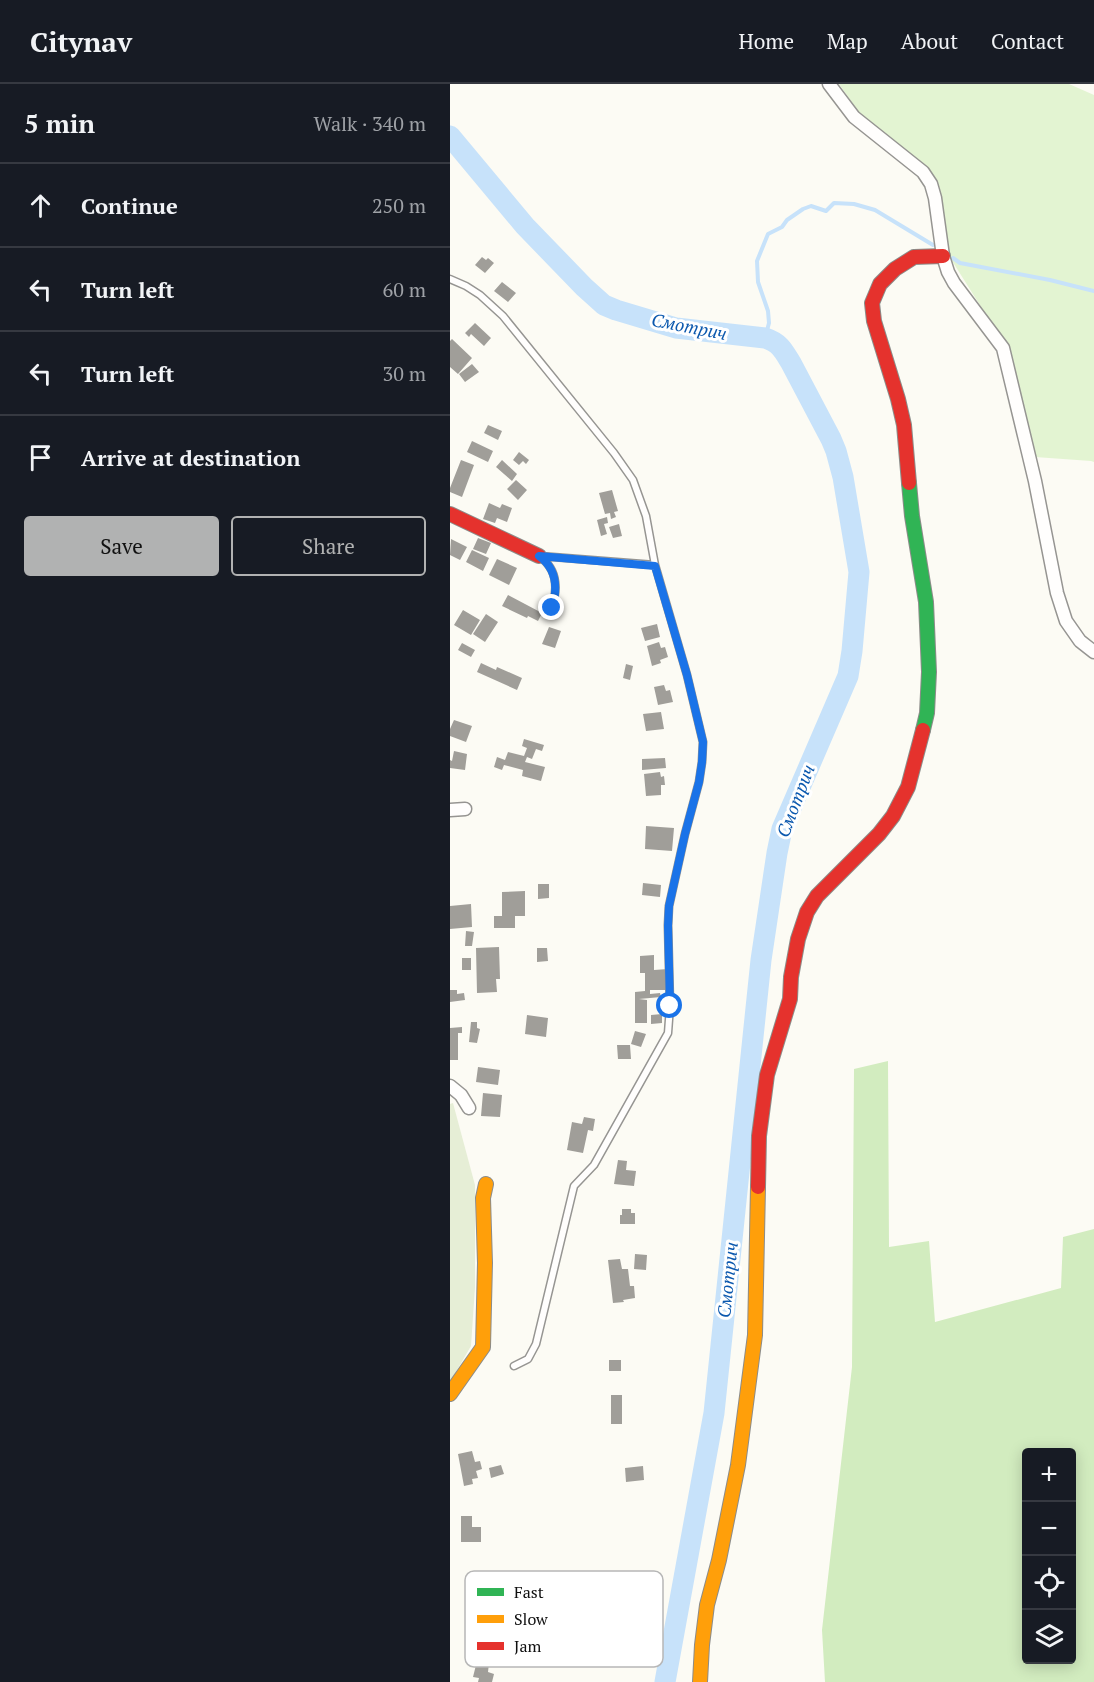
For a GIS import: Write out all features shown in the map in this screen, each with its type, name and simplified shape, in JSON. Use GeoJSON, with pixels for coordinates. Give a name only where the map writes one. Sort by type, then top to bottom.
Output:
{"type":"FeatureCollection","features":[{"type":"Feature","properties":{"kind":"street"},"geometry":{"type":"LineString","coordinates":[[830,84],[854,117],[923,172],[931,184],[943,256],[948,272],[1003,348],[1035,481],[1057,593],[1066,621],[1080,641],[1094,652]]}},
{"type":"Feature","properties":{"kind":"street"},"geometry":{"type":"LineString","coordinates":[[700,1682],[707,1605],[719,1560],[738,1465],[755,1335],[759,1136],[767,1075],[790,999],[791,977],[798,939],[807,912],[817,896],[879,834],[893,816],[915,765],[927,712],[929,672],[926,602],[912,516],[904,425],[874,321],[872,303],[880,285],[895,269],[914,257],[943,256]]}},
{"type":"Feature","properties":{"kind":"street"},"geometry":{"type":"LineString","coordinates":[[450,514],[539,556]]}},
{"type":"Feature","properties":{"kind":"street"},"geometry":{"type":"LineString","coordinates":[[450,810],[465,809]]}},
{"type":"Feature","properties":{"kind":"street"},"geometry":{"type":"LineString","coordinates":[[450,1086],[461,1095],[469,1108]]}},
{"type":"Feature","properties":{"kind":"street"},"geometry":{"type":"LineString","coordinates":[[450,1394],[483,1347],[485,1263],[483,1198],[486,1184]]}},
{"type":"Feature","properties":{"kind":"lane"},"geometry":{"type":"LineString","coordinates":[[450,279],[480,295],[503,316],[627,471],[637,488],[646,516],[655,566],[687,675],[703,742],[699,782],[669,906],[668,1033],[594,1165],[574,1186],[536,1344],[528,1359],[514,1366]]}},
{"type":"Feature","properties":{"kind":"lane"},"geometry":{"type":"LineString","coordinates":[[539,556],[655,566]]}},
{"type":"Feature","properties":{"kind":"lane"},"geometry":{"type":"LineString","coordinates":[[539,556],[546,561],[554,574],[555,596],[550,612]]}},
{"type":"Feature","properties":{"kind":"green space"},"geometry":{"type":"Polygon","coordinates":[[[839,84],[1069,84],[1094,95],[1094,462],[1035,457],[1000,337],[949,256],[933,175],[863,118],[839,84]]]}},
{"type":"Feature","properties":{"kind":"green space"},"geometry":{"type":"Polygon","coordinates":[[[888,1061],[889,1247],[929,1241],[935,1322],[1061,1288],[1063,1237],[1094,1229],[1094,1682],[825,1682],[822,1630],[852,1367],[854,1069],[888,1061]]]}},
{"type":"Feature","properties":{"kind":"green space"},"geometry":{"type":"Polygon","coordinates":[[[453,1103],[475,1185],[475,1287],[471,1346],[450,1382],[450,1104],[453,1103]]]}},
{"type":"Feature","properties":{"kind":"building"},"geometry":{"type":"Polygon","coordinates":[[[482,257],[494,263],[485,273],[475,265],[482,257]]]}},
{"type":"Feature","properties":{"kind":"building"},"geometry":{"type":"Polygon","coordinates":[[[502,282],[516,293],[508,302],[494,291],[502,282]]]}},
{"type":"Feature","properties":{"kind":"building"},"geometry":{"type":"Polygon","coordinates":[[[475,323],[491,338],[484,346],[471,334],[469,337],[465,333],[475,323]]]}},
{"type":"Feature","properties":{"kind":"building"},"geometry":{"type":"Polygon","coordinates":[[[452,339],[472,358],[458,374],[450,367],[450,341],[452,339]]]}},
{"type":"Feature","properties":{"kind":"building"},"geometry":{"type":"Polygon","coordinates":[[[472,364],[479,372],[465,382],[459,374],[472,364]]]}},
{"type":"Feature","properties":{"kind":"building"},"geometry":{"type":"Polygon","coordinates":[[[488,425],[502,431],[498,440],[484,433],[488,425]]]}},
{"type":"Feature","properties":{"kind":"building"},"geometry":{"type":"Polygon","coordinates":[[[472,441],[493,451],[488,462],[467,452],[472,441]]]}},
{"type":"Feature","properties":{"kind":"building"},"geometry":{"type":"Polygon","coordinates":[[[519,452],[529,460],[526,464],[523,461],[519,465],[513,460],[519,452]]]}},
{"type":"Feature","properties":{"kind":"building"},"geometry":{"type":"Polygon","coordinates":[[[461,460],[474,465],[462,497],[450,492],[461,460]]]}},
{"type":"Feature","properties":{"kind":"building"},"geometry":{"type":"Polygon","coordinates":[[[502,460],[517,474],[512,481],[496,467],[502,460]]]}},
{"type":"Feature","properties":{"kind":"building"},"geometry":{"type":"Polygon","coordinates":[[[516,480],[527,490],[518,500],[507,489],[516,480]]]}},
{"type":"Feature","properties":{"kind":"building"},"geometry":{"type":"Polygon","coordinates":[[[612,490],[618,511],[614,512],[616,517],[611,519],[610,513],[605,514],[599,493],[612,490]]]}},
{"type":"Feature","properties":{"kind":"building"},"geometry":{"type":"Polygon","coordinates":[[[489,503],[500,508],[502,504],[512,508],[507,522],[497,518],[495,523],[483,519],[489,503]]]}},
{"type":"Feature","properties":{"kind":"building"},"geometry":{"type":"Polygon","coordinates":[[[607,517],[608,523],[604,524],[607,534],[601,536],[597,520],[607,517]]]}},
{"type":"Feature","properties":{"kind":"building"},"geometry":{"type":"Polygon","coordinates":[[[619,524],[622,536],[613,538],[609,527],[619,524]]]}},
{"type":"Feature","properties":{"kind":"building"},"geometry":{"type":"Polygon","coordinates":[[[478,538],[491,543],[486,554],[473,549],[478,538]]]}},
{"type":"Feature","properties":{"kind":"building"},"geometry":{"type":"Polygon","coordinates":[[[451,539],[467,547],[460,560],[450,555],[451,539]]]}},
{"type":"Feature","properties":{"kind":"building"},"geometry":{"type":"Polygon","coordinates":[[[472,550],[489,558],[483,571],[466,562],[472,550]]]}},
{"type":"Feature","properties":{"kind":"building"},"geometry":{"type":"Polygon","coordinates":[[[497,559],[517,568],[509,585],[489,575],[497,559]]]}},
{"type":"Feature","properties":{"kind":"building"},"geometry":{"type":"Polygon","coordinates":[[[508,595],[542,613],[538,621],[502,606],[508,595]]]}},
{"type":"Feature","properties":{"kind":"building"},"geometry":{"type":"Polygon","coordinates":[[[463,610],[480,620],[471,635],[454,625],[463,610]]]}},
{"type":"Feature","properties":{"kind":"building"},"geometry":{"type":"Polygon","coordinates":[[[486,614],[498,622],[485,642],[473,634],[486,614]]]}},
{"type":"Feature","properties":{"kind":"building"},"geometry":{"type":"Polygon","coordinates":[[[657,624],[660,637],[645,641],[641,628],[657,624]]]}},
{"type":"Feature","properties":{"kind":"building"},"geometry":{"type":"Polygon","coordinates":[[[549,627],[561,631],[555,648],[542,644],[549,627]]]}},
{"type":"Feature","properties":{"kind":"building"},"geometry":{"type":"Polygon","coordinates":[[[659,642],[661,648],[665,647],[668,657],[652,666],[647,646],[659,642]]]}},
{"type":"Feature","properties":{"kind":"building"},"geometry":{"type":"Polygon","coordinates":[[[462,643],[475,650],[471,657],[458,650],[462,643]]]}},
{"type":"Feature","properties":{"kind":"building"},"geometry":{"type":"Polygon","coordinates":[[[481,663],[522,678],[517,690],[477,672],[481,663]]]}},
{"type":"Feature","properties":{"kind":"building"},"geometry":{"type":"Polygon","coordinates":[[[626,664],[633,666],[630,680],[623,678],[626,664]]]}},
{"type":"Feature","properties":{"kind":"building"},"geometry":{"type":"Polygon","coordinates":[[[664,685],[666,691],[670,690],[673,702],[658,705],[654,687],[664,685]]]}},
{"type":"Feature","properties":{"kind":"building"},"geometry":{"type":"Polygon","coordinates":[[[661,712],[664,729],[646,731],[643,714],[661,712]]]}},
{"type":"Feature","properties":{"kind":"building"},"geometry":{"type":"Polygon","coordinates":[[[454,720],[472,726],[466,742],[450,736],[454,720]]]}},
{"type":"Feature","properties":{"kind":"building"},"geometry":{"type":"Polygon","coordinates":[[[524,739],[544,745],[542,751],[536,749],[532,759],[527,757],[525,762],[545,767],[541,781],[522,776],[523,770],[504,765],[502,770],[494,767],[497,757],[505,760],[508,752],[524,756],[527,748],[522,746],[524,739]]]}},
{"type":"Feature","properties":{"kind":"building"},"geometry":{"type":"Polygon","coordinates":[[[454,751],[467,754],[465,770],[450,768],[450,760],[452,761],[454,751]]]}},
{"type":"Feature","properties":{"kind":"building"},"geometry":{"type":"Polygon","coordinates":[[[665,758],[666,768],[642,770],[642,759],[665,758]]]}},
{"type":"Feature","properties":{"kind":"building"},"geometry":{"type":"Polygon","coordinates":[[[660,772],[661,777],[664,776],[665,785],[661,785],[661,795],[646,796],[644,774],[660,772]]]}},
{"type":"Feature","properties":{"kind":"building"},"geometry":{"type":"Polygon","coordinates":[[[646,826],[674,828],[672,851],[645,849],[646,826]]]}},
{"type":"Feature","properties":{"kind":"building"},"geometry":{"type":"Polygon","coordinates":[[[643,883],[661,885],[660,897],[642,895],[643,883]]]}},
{"type":"Feature","properties":{"kind":"building"},"geometry":{"type":"Polygon","coordinates":[[[538,884],[549,884],[549,898],[538,899],[538,884]]]}},
{"type":"Feature","properties":{"kind":"building"},"geometry":{"type":"Polygon","coordinates":[[[525,891],[525,916],[515,916],[515,928],[494,928],[494,916],[502,916],[502,892],[525,891]]]}},
{"type":"Feature","properties":{"kind":"building"},"geometry":{"type":"Polygon","coordinates":[[[471,904],[472,927],[450,929],[450,906],[471,904]]]}},
{"type":"Feature","properties":{"kind":"building"},"geometry":{"type":"Polygon","coordinates":[[[466,931],[474,932],[472,946],[465,946],[466,931]]]}},
{"type":"Feature","properties":{"kind":"building"},"geometry":{"type":"Polygon","coordinates":[[[499,947],[500,979],[496,979],[497,992],[477,993],[476,948],[499,947]]]}},
{"type":"Feature","properties":{"kind":"building"},"geometry":{"type":"Polygon","coordinates":[[[537,948],[547,948],[548,961],[537,962],[537,948]]]}},
{"type":"Feature","properties":{"kind":"building"},"geometry":{"type":"Polygon","coordinates":[[[654,955],[654,970],[668,969],[668,990],[650,990],[650,994],[660,993],[661,997],[639,999],[647,1000],[647,1023],[635,1023],[635,992],[645,991],[645,973],[640,973],[640,956],[654,955]]]}},
{"type":"Feature","properties":{"kind":"building"},"geometry":{"type":"Polygon","coordinates":[[[462,958],[471,958],[471,970],[462,970],[462,958]]]}},
{"type":"Feature","properties":{"kind":"building"},"geometry":{"type":"Polygon","coordinates":[[[450,990],[457,990],[457,994],[464,993],[465,1000],[450,1002],[450,990]]]}},
{"type":"Feature","properties":{"kind":"building"},"geometry":{"type":"Polygon","coordinates":[[[662,1014],[662,1023],[651,1024],[651,1015],[662,1014]]]}},
{"type":"Feature","properties":{"kind":"building"},"geometry":{"type":"Polygon","coordinates":[[[527,1015],[548,1018],[546,1037],[525,1034],[527,1015]]]}},
{"type":"Feature","properties":{"kind":"building"},"geometry":{"type":"Polygon","coordinates":[[[471,1022],[477,1022],[477,1028],[480,1029],[477,1043],[469,1042],[471,1022]]]}},
{"type":"Feature","properties":{"kind":"building"},"geometry":{"type":"Polygon","coordinates":[[[462,1027],[462,1033],[458,1033],[458,1060],[450,1060],[450,1028],[462,1027]]]}},
{"type":"Feature","properties":{"kind":"building"},"geometry":{"type":"Polygon","coordinates":[[[635,1031],[646,1034],[641,1047],[631,1044],[635,1031]]]}},
{"type":"Feature","properties":{"kind":"building"},"geometry":{"type":"Polygon","coordinates":[[[617,1045],[630,1045],[631,1059],[618,1059],[617,1045]]]}},
{"type":"Feature","properties":{"kind":"building"},"geometry":{"type":"Polygon","coordinates":[[[478,1067],[500,1070],[498,1085],[476,1082],[478,1067]]]}},
{"type":"Feature","properties":{"kind":"building"},"geometry":{"type":"Polygon","coordinates":[[[483,1093],[502,1095],[500,1117],[481,1116],[483,1093]]]}},
{"type":"Feature","properties":{"kind":"building"},"geometry":{"type":"Polygon","coordinates":[[[584,1117],[595,1119],[593,1131],[588,1130],[583,1153],[567,1150],[572,1122],[582,1124],[584,1117]]]}},
{"type":"Feature","properties":{"kind":"building"},"geometry":{"type":"Polygon","coordinates":[[[618,1160],[627,1161],[626,1170],[636,1171],[634,1186],[614,1184],[618,1160]]]}},
{"type":"Feature","properties":{"kind":"building"},"geometry":{"type":"Polygon","coordinates":[[[622,1209],[631,1209],[631,1213],[635,1213],[635,1224],[620,1224],[622,1209]]]}},
{"type":"Feature","properties":{"kind":"building"},"geometry":{"type":"Polygon","coordinates":[[[635,1254],[647,1255],[646,1270],[634,1269],[635,1254]]]}},
{"type":"Feature","properties":{"kind":"building"},"geometry":{"type":"Polygon","coordinates":[[[620,1259],[622,1269],[628,1269],[630,1286],[634,1286],[635,1298],[613,1303],[608,1260],[620,1259]]]}},
{"type":"Feature","properties":{"kind":"building"},"geometry":{"type":"Polygon","coordinates":[[[609,1360],[621,1360],[621,1371],[609,1371],[609,1360]]]}},
{"type":"Feature","properties":{"kind":"building"},"geometry":{"type":"Polygon","coordinates":[[[611,1395],[622,1395],[622,1424],[611,1424],[611,1395]]]}},
{"type":"Feature","properties":{"kind":"building"},"geometry":{"type":"Polygon","coordinates":[[[472,1451],[475,1462],[480,1461],[482,1469],[476,1471],[478,1478],[472,1479],[473,1484],[464,1486],[458,1454],[472,1451]]]}},
{"type":"Feature","properties":{"kind":"building"},"geometry":{"type":"Polygon","coordinates":[[[501,1465],[504,1474],[491,1478],[489,1468],[501,1465]]]}},
{"type":"Feature","properties":{"kind":"building"},"geometry":{"type":"Polygon","coordinates":[[[643,1466],[644,1480],[626,1482],[625,1468],[643,1466]]]}},
{"type":"Feature","properties":{"kind":"building"},"geometry":{"type":"Polygon","coordinates":[[[461,1516],[472,1516],[472,1527],[481,1527],[481,1542],[461,1542],[461,1516]]]}},
{"type":"Feature","properties":{"kind":"building"},"geometry":{"type":"Polygon","coordinates":[[[476,1667],[489,1667],[488,1672],[494,1674],[492,1682],[478,1682],[479,1678],[473,1677],[476,1667]]]}},
{"type":"Feature","properties":{"kind":"waterway","name":"Смотрич"},"geometry":{"type":"LineString","coordinates":[[450,136],[525,226],[604,305],[676,328],[765,338],[781,348],[836,451],[843,477],[859,572],[848,676],[782,829],[777,853],[761,960],[714,1413],[665,1682]]}},
{"type":"Feature","properties":{"kind":"waterway"},"geometry":{"type":"LineString","coordinates":[[765,338],[769,323],[768,311],[758,282],[757,261],[768,234],[782,227],[787,220],[803,209],[811,206],[826,211],[834,203],[854,204],[875,210],[933,245]]}},
{"type":"Feature","properties":{"kind":"waterway"},"geometry":{"type":"LineString","coordinates":[[953,258],[960,263],[1094,291]]}},
{"type":"Feature","properties":{"kind":"traffic: fast"},"geometry":{"type":"LineString","coordinates":[[909,483],[926,602],[929,672],[927,713],[923,730]]}},
{"type":"Feature","properties":{"kind":"traffic: slow"},"geometry":{"type":"LineString","coordinates":[[450,1394],[483,1347],[485,1263],[483,1198],[486,1184]]}},
{"type":"Feature","properties":{"kind":"traffic: slow"},"geometry":{"type":"LineString","coordinates":[[700,1682],[707,1605],[719,1560],[738,1465],[755,1335],[758,1187]]}},
{"type":"Feature","properties":{"kind":"traffic: jam"},"geometry":{"type":"LineString","coordinates":[[909,483],[904,425],[874,321],[872,303],[880,284],[895,269],[914,257],[943,256]]}},
{"type":"Feature","properties":{"kind":"traffic: jam"},"geometry":{"type":"LineString","coordinates":[[450,514],[539,556]]}},
{"type":"Feature","properties":{"kind":"traffic: jam"},"geometry":{"type":"LineString","coordinates":[[758,1187],[759,1136],[767,1075],[790,999],[791,977],[798,939],[807,912],[817,896],[879,834],[893,816],[908,787],[923,730]]}},
{"type":"Feature","properties":{"kind":"route"},"geometry":{"type":"LineString","coordinates":[[552,608],[555,596],[554,574],[546,561],[539,556],[655,566],[687,675],[703,742],[699,782],[669,906],[670,1006]]}}]}
